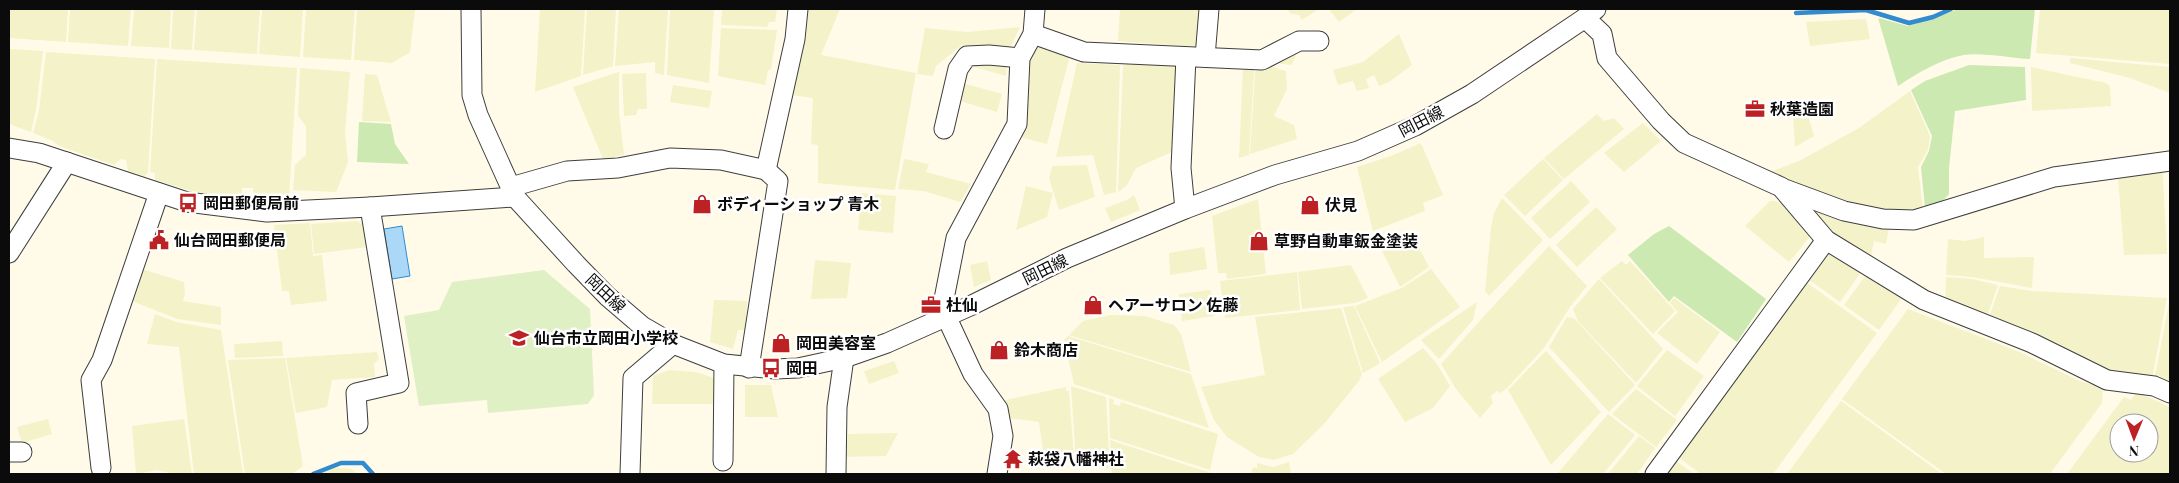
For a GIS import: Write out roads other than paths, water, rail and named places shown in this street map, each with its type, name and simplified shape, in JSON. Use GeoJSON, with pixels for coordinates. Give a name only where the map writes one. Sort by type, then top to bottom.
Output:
{"type":"FeatureCollection","features":[{"type":"Feature","properties":{"kind":"street"},"geometry":{"type":"LineString","coordinates":[[766,170],[795,39],[798,9]]}},
{"type":"Feature","properties":{"kind":"street"},"geometry":{"type":"LineString","coordinates":[[997,474],[1003,436],[998,409],[972,374],[946,316],[944,299],[956,238],[1017,124],[1020,58],[1033,34],[1035,9]]}},
{"type":"Feature","properties":{"kind":"street"},"geometry":{"type":"LineString","coordinates":[[1205,57],[1209,9]]}},
{"type":"Feature","properties":{"kind":"street","name":"岡田線"},"geometry":{"type":"LineString","coordinates":[[473,11],[472,95],[478,115],[513,192],[607,296],[642,326],[673,344],[724,364],[749,368],[798,368],[844,358],[887,343],[1067,258],[1184,209],[1275,176],[1358,151],[1415,126],[1472,94],[1590,13]]}},
{"type":"Feature","properties":{"kind":"street"},"geometry":{"type":"LineString","coordinates":[[1590,13],[1602,34],[1607,58],[1661,121],[1684,143],[1781,187],[1844,211],[1883,219],[1914,220],[2054,177],[2170,161]]}},
{"type":"Feature","properties":{"kind":"street"},"geometry":{"type":"LineString","coordinates":[[1033,34],[1084,52],[1262,60],[1299,41],[1319,41]]}},
{"type":"Feature","properties":{"kind":"street"},"geometry":{"type":"LineString","coordinates":[[944,129],[958,69],[967,56],[989,55],[1020,58]]}},
{"type":"Feature","properties":{"kind":"street"},"geometry":{"type":"LineString","coordinates":[[1184,209],[1182,168],[1186,57]]}},
{"type":"Feature","properties":{"kind":"street"},"geometry":{"type":"LineString","coordinates":[[9,148],[38,153],[187,202],[267,212],[370,207],[513,192],[567,172],[618,168],[670,158],[721,160],[766,170],[778,181],[749,368]]}},
{"type":"Feature","properties":{"kind":"street"},"geometry":{"type":"LineString","coordinates":[[9,253],[67,162]]}},
{"type":"Feature","properties":{"kind":"street"},"geometry":{"type":"LineString","coordinates":[[1781,187],[1826,240],[1924,300],[2032,343],[2107,380],[2154,386],[2170,393]]}},
{"type":"Feature","properties":{"kind":"street"},"geometry":{"type":"LineString","coordinates":[[101,468],[91,380],[102,360],[159,193]]}},
{"type":"Feature","properties":{"kind":"street"},"geometry":{"type":"LineString","coordinates":[[358,424],[356,392],[399,383],[370,207]]}},
{"type":"Feature","properties":{"kind":"street"},"geometry":{"type":"LineString","coordinates":[[1655,474],[1826,240]]}},
{"type":"Feature","properties":{"kind":"street"},"geometry":{"type":"LineString","coordinates":[[630,474],[633,378],[673,344]]}},
{"type":"Feature","properties":{"kind":"street"},"geometry":{"type":"LineString","coordinates":[[836,474],[837,407],[844,358]]}},
{"type":"Feature","properties":{"kind":"street"},"geometry":{"type":"LineString","coordinates":[[723,461],[724,364]]}},
{"type":"Feature","properties":{"kind":"water"},"geometry":{"type":"Polygon","coordinates":[[[402,226],[410,276],[392,279],[384,229],[402,226]]]}},
{"type":"Feature","properties":{"kind":"waterway"},"geometry":{"type":"LineString","coordinates":[[1796,13],[1866,10],[1909,23],[1933,17],[1951,9]]}},
{"type":"Feature","properties":{"kind":"waterway"},"geometry":{"type":"LineString","coordinates":[[313,474],[341,463],[363,463],[373,474]]}},
{"type":"Feature","properties":{"kind":"place","name":"秋葉造園"},"geometry":{"type":"Point","coordinates":[1755,109]}},
{"type":"Feature","properties":{"kind":"place","name":"岡田郵便局前"},"geometry":{"type":"Point","coordinates":[188,203]}},
{"type":"Feature","properties":{"kind":"place","name":"ボディーショップ 青木"},"geometry":{"type":"Point","coordinates":[702,204]}},
{"type":"Feature","properties":{"kind":"place","name":"伏見"},"geometry":{"type":"Point","coordinates":[1310,205]}},
{"type":"Feature","properties":{"kind":"place","name":"仙台岡田郵便局"},"geometry":{"type":"Point","coordinates":[159,240]}},
{"type":"Feature","properties":{"kind":"place","name":"草野自動車鈑金塗装"},"geometry":{"type":"Point","coordinates":[1259,241]}},
{"type":"Feature","properties":{"kind":"place","name":"杜仙"},"geometry":{"type":"Point","coordinates":[931,305]}},
{"type":"Feature","properties":{"kind":"place","name":"ヘアーサロン 佐藤"},"geometry":{"type":"Point","coordinates":[1093,305]}},
{"type":"Feature","properties":{"kind":"place","name":"仙台市立岡田小学校"},"geometry":{"type":"Point","coordinates":[519,338]}},
{"type":"Feature","properties":{"kind":"place","name":"岡田美容室"},"geometry":{"type":"Point","coordinates":[781,343]}},
{"type":"Feature","properties":{"kind":"place","name":"鈴木商店"},"geometry":{"type":"Point","coordinates":[999,350]}},
{"type":"Feature","properties":{"kind":"place","name":"岡田"},"geometry":{"type":"Point","coordinates":[771,368]}},
{"type":"Feature","properties":{"kind":"place","name":"萩袋八幡神社"},"geometry":{"type":"Point","coordinates":[1013,459]}}]}
